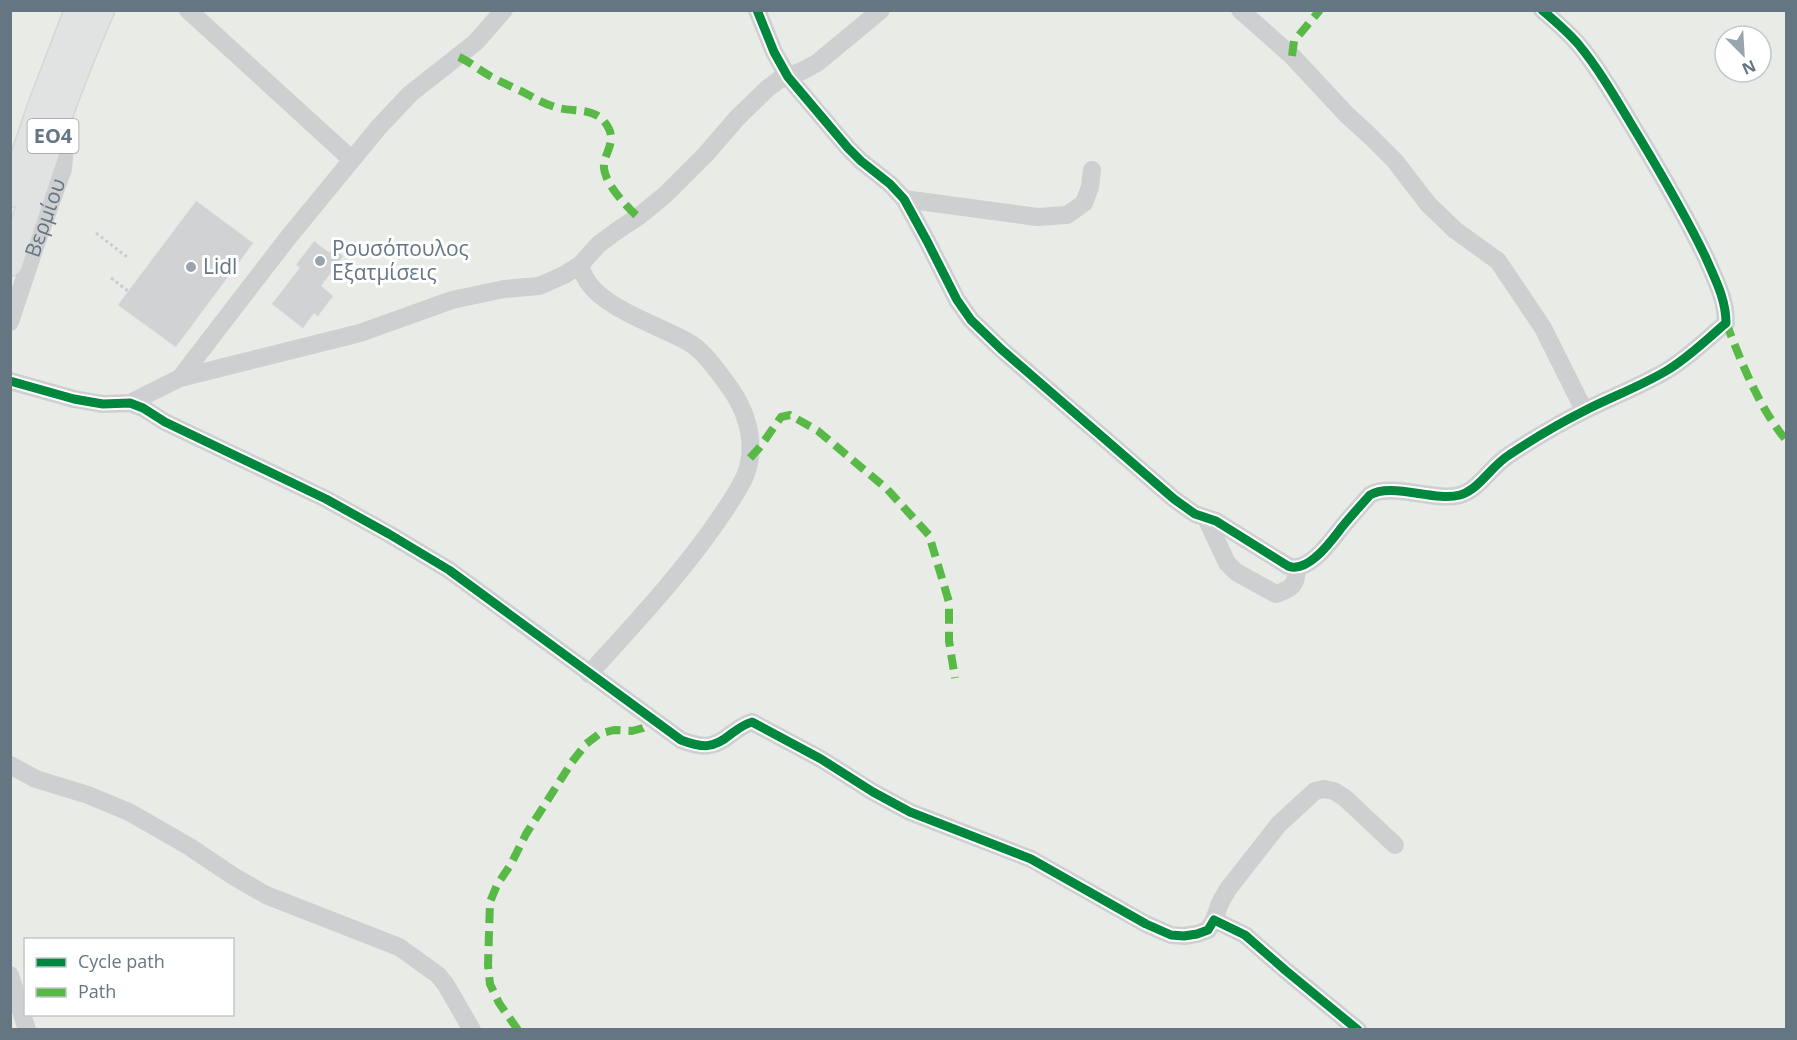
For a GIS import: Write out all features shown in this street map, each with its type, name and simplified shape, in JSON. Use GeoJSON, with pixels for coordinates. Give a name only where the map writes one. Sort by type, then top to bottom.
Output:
{"type":"FeatureCollection","features":[{"type":"Feature","properties":{"kind":"main road","name":"Βερμίου"},"geometry":{"type":"LineString","coordinates":[[10,195],[41,104],[77,10]]}},
{"type":"Feature","properties":{"kind":"main road","name":"Βερμίου"},"geometry":{"type":"LineString","coordinates":[[10,264],[81,57],[102,10]]}},
{"type":"Feature","properties":{"kind":"street"},"geometry":{"type":"LineString","coordinates":[[188,10],[351,159]]}},
{"type":"Feature","properties":{"kind":"street"},"geometry":{"type":"LineString","coordinates":[[180,378],[351,159],[410,94],[468,49],[504,10]]}},
{"type":"Feature","properties":{"kind":"street"},"geometry":{"type":"LineString","coordinates":[[757,10],[774,52],[788,77],[848,148],[897,190],[904,199],[957,300],[971,320],[1001,349],[1174,499],[1195,514],[1216,521],[1288,566],[1297,568],[1310,562],[1326,548],[1375,492],[1437,496],[1460,495],[1480,482],[1507,455],[1584,410],[1636,387],[1685,358],[1726,323],[1726,309],[1720,289],[1687,219],[1612,93],[1578,44],[1542,10]]}},
{"type":"Feature","properties":{"kind":"street"},"geometry":{"type":"LineString","coordinates":[[10,381],[74,399],[103,404],[130,403],[180,378],[360,333],[435,305],[504,289],[539,286],[580,265],[599,244],[638,217],[664,195],[768,88],[779,80],[817,63],[881,10]]}},
{"type":"Feature","properties":{"kind":"street"},"geometry":{"type":"LineString","coordinates":[[1240,10],[1292,56],[1347,115],[1388,154],[1441,217],[1498,261],[1543,328],[1584,410]]}},
{"type":"Feature","properties":{"kind":"street","name":"Βερμίου"},"geometry":{"type":"LineString","coordinates":[[10,322],[63,169],[65,146],[62,112]]}},
{"type":"Feature","properties":{"kind":"street"},"geometry":{"type":"LineString","coordinates":[[904,199],[1037,217],[1067,215],[1084,204],[1090,187],[1092,170]]}},
{"type":"Feature","properties":{"kind":"street"},"geometry":{"type":"LineString","coordinates":[[580,265],[587,282],[603,297],[616,306],[690,343],[709,361],[738,399],[750,442],[750,458],[746,475],[713,527],[661,594],[589,674]]}},
{"type":"Feature","properties":{"kind":"street"},"geometry":{"type":"LineString","coordinates":[[130,403],[326,499],[449,570],[681,740],[697,746],[712,746],[723,741],[741,726],[752,722],[821,759],[910,812],[1031,859],[1146,924],[1171,935],[1197,934],[1208,930],[1228,889],[1279,824],[1315,791],[1334,790],[1395,845]]}},
{"type":"Feature","properties":{"kind":"street"},"geometry":{"type":"LineString","coordinates":[[1206,518],[1227,563],[1236,572],[1276,594],[1287,590],[1294,584],[1297,578],[1297,568]]}},
{"type":"Feature","properties":{"kind":"street"},"geometry":{"type":"LineString","coordinates":[[10,765],[36,779],[88,795],[129,812],[266,895],[399,947],[438,975],[472,1029]]}},
{"type":"Feature","properties":{"kind":"street"},"geometry":{"type":"LineString","coordinates":[[1214,920],[1245,934],[1301,984],[1358,1029]]}},
{"type":"Feature","properties":{"kind":"street"},"geometry":{"type":"LineString","coordinates":[[10,975],[27,1029]]}},
{"type":"Feature","properties":{"kind":"path"},"geometry":{"type":"LineString","coordinates":[[96,233],[127,257]]}},
{"type":"Feature","properties":{"kind":"path"},"geometry":{"type":"LineString","coordinates":[[111,278],[128,291]]}},
{"type":"Feature","properties":{"kind":"shaded area"},"geometry":{"type":"Polygon","coordinates":[[[11,11],[1786,11],[1786,1029],[11,1029],[11,11]]]}},
{"type":"Feature","properties":{"kind":"building","name":"Lidl"},"geometry":{"type":"Polygon","coordinates":[[[196,200],[254,243],[176,348],[117,305],[196,200]]]}},
{"type":"Feature","properties":{"kind":"building"},"geometry":{"type":"Polygon","coordinates":[[[314,240],[329,252],[333,247],[344,256],[322,286],[334,296],[318,317],[314,314],[303,329],[271,304],[299,268],[295,265],[314,240]]]}},
{"type":"Feature","properties":{"kind":"marked path"},"geometry":{"type":"LineString","coordinates":[[1292,56],[1294,41],[1320,10]]}},
{"type":"Feature","properties":{"kind":"marked path"},"geometry":{"type":"LineString","coordinates":[[459,57],[490,76],[545,103],[591,113],[604,121],[611,134],[604,171],[621,200],[638,217]]}},
{"type":"Feature","properties":{"kind":"marked path"},"geometry":{"type":"LineString","coordinates":[[1726,323],[1759,399],[1786,440]]}},
{"type":"Feature","properties":{"kind":"marked path"},"geometry":{"type":"LineString","coordinates":[[750,458],[781,417],[790,415],[818,431],[887,489],[929,535],[949,602],[949,641],[955,678]]}},
{"type":"Feature","properties":{"kind":"marked path"},"geometry":{"type":"LineString","coordinates":[[518,1030],[499,1003],[490,984],[488,965],[490,902],[497,885],[526,834],[586,744],[599,734],[614,730],[632,731],[643,728],[654,721]]}},
{"type":"Feature","properties":{"kind":"cycle path"},"geometry":{"type":"LineString","coordinates":[[757,10],[774,52],[788,77],[848,148],[904,199],[957,300],[971,320],[1001,349],[1174,499],[1195,514],[1216,521],[1288,566],[1296,567],[1311,561],[1318,555],[1370,495],[1389,490],[1438,496],[1460,495],[1467,492],[1518,449],[1574,416],[1666,371],[1726,323],[1722,297],[1706,258],[1657,167],[1610,90],[1579,45],[1542,10]]}},
{"type":"Feature","properties":{"kind":"cycle path"},"geometry":{"type":"LineString","coordinates":[[10,381],[74,399],[103,404],[130,403],[326,499],[449,570],[681,740],[701,746],[713,745],[752,722],[821,759],[910,812],[1031,859],[1146,924],[1171,935],[1197,934],[1208,930],[1214,920],[1245,935],[1358,1030]]}},
{"type":"Feature","properties":{"kind":"place","name":"Ρουσόπουλος Εξατμίσεις"},"geometry":{"type":"Point","coordinates":[320,261]}},
{"type":"Feature","properties":{"kind":"place","name":"Lidl"},"geometry":{"type":"Point","coordinates":[191,267]}}]}
